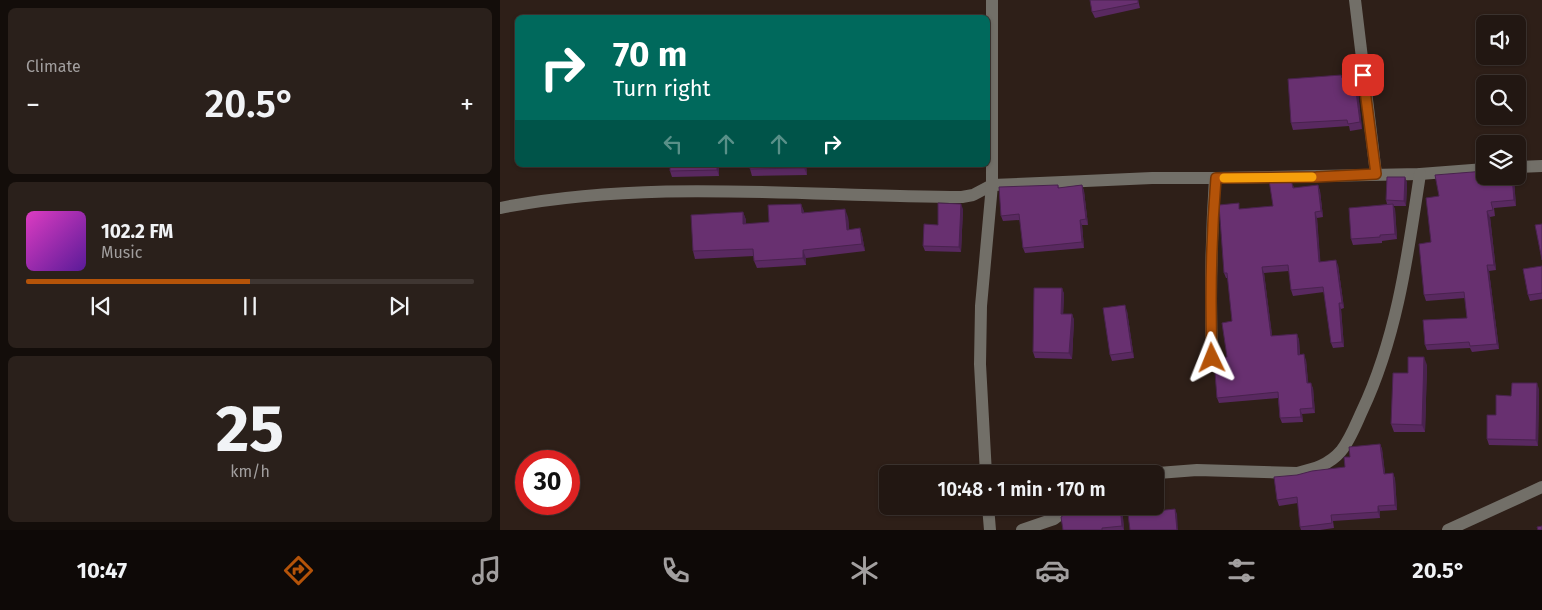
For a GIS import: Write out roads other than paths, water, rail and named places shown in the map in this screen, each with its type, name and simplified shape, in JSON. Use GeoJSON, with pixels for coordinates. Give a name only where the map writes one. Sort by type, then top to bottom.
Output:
{"type":"FeatureCollection","features":[{"type":"Feature","properties":{"kind":"street"},"geometry":{"type":"LineString","coordinates":[[986,465],[980,364],[981,306],[992,186],[992,0]]}},
{"type":"Feature","properties":{"kind":"street"},"geometry":{"type":"LineString","coordinates":[[1354,0],[1376,174]]}},
{"type":"Feature","properties":{"kind":"street"},"geometry":{"type":"LineString","coordinates":[[1526,167],[1542,166]]}},
{"type":"Feature","properties":{"kind":"street"},"geometry":{"type":"LineString","coordinates":[[500,208],[546,201],[636,192],[962,197],[973,195],[992,186],[1152,178],[1316,177],[1420,174],[1476,170]]}},
{"type":"Feature","properties":{"kind":"street"},"geometry":{"type":"LineString","coordinates":[[1164,473],[1197,470],[1297,473],[1327,464],[1341,451],[1355,428],[1371,393],[1388,340],[1404,279],[1420,174]]}},
{"type":"Feature","properties":{"kind":"street"},"geometry":{"type":"LineString","coordinates":[[1212,358],[1211,240],[1216,178]]}},
{"type":"Feature","properties":{"kind":"street"},"geometry":{"type":"LineString","coordinates":[[1448,530],[1542,487]]}},
{"type":"Feature","properties":{"kind":"street"},"geometry":{"type":"LineString","coordinates":[[989,515],[990,530]]}},
{"type":"Feature","properties":{"kind":"street"},"geometry":{"type":"LineString","coordinates":[[1022,530],[1054,519],[1059,515]]}}]}
